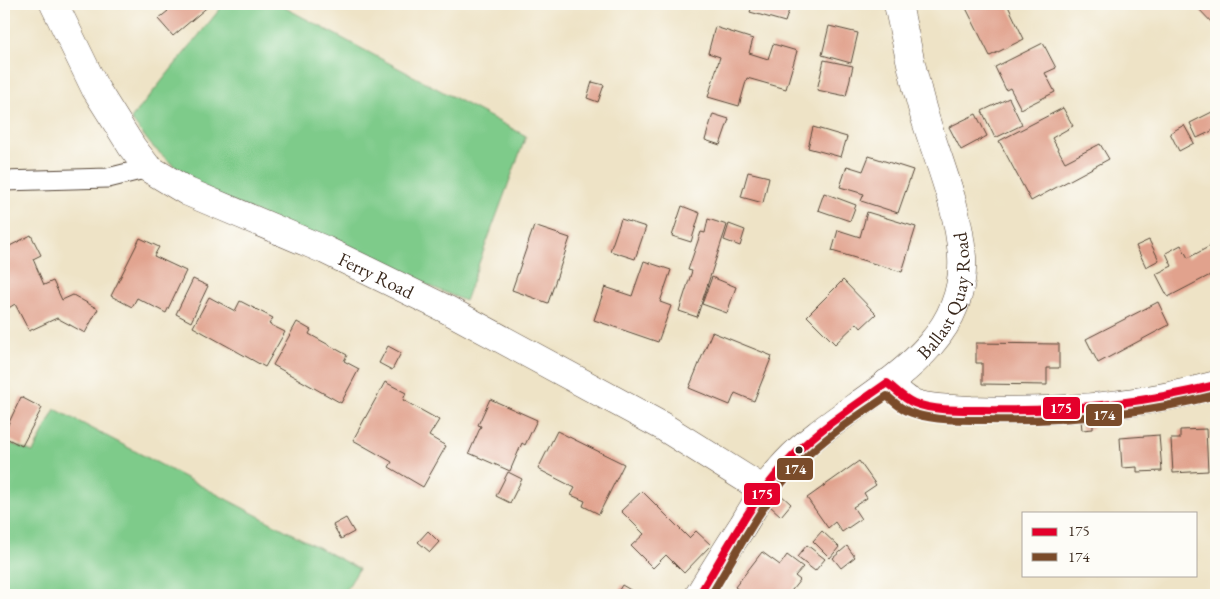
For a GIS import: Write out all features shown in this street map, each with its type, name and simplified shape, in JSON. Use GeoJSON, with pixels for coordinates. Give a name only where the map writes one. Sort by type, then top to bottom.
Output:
{"type":"FeatureCollection","features":[{"type":"Feature","properties":{"kind":"street","name":"Ferry Road"},"geometry":{"type":"LineString","coordinates":[[54,4],[95,88],[132,147],[148,168],[188,192],[325,250],[448,310],[662,426],[764,490]]}},
{"type":"Feature","properties":{"kind":"street","name":"Ballast Quay Road"},"geometry":{"type":"LineString","coordinates":[[699,595],[764,490],[786,463],[812,437],[913,363],[936,340],[952,314],[961,287],[962,257],[956,218],[924,116],[898,4]]}},
{"type":"Feature","properties":{"kind":"street"},"geometry":{"type":"LineString","coordinates":[[888,383],[911,402],[940,409],[982,410],[1046,410],[1115,405],[1181,395],[1216,385]]}},
{"type":"Feature","properties":{"kind":"lane"},"geometry":{"type":"LineString","coordinates":[[4,181],[108,178],[148,168]]}},
{"type":"Feature","properties":{"kind":"green space"},"geometry":{"type":"Polygon","coordinates":[[[224,4],[278,4],[526,136],[465,301],[220,197],[184,175],[152,146],[131,119],[224,4]]]}},
{"type":"Feature","properties":{"kind":"green space"},"geometry":{"type":"Polygon","coordinates":[[[55,409],[359,569],[343,595],[4,595],[4,441],[33,452],[55,409]]]}},
{"type":"Feature","properties":{"kind":"building"},"geometry":{"type":"Polygon","coordinates":[[[161,4],[211,4],[173,36],[158,19],[168,11],[161,4]]]}},
{"type":"Feature","properties":{"kind":"building"},"geometry":{"type":"Polygon","coordinates":[[[753,4],[791,4],[785,22],[750,12],[753,4]]]}},
{"type":"Feature","properties":{"kind":"building"},"geometry":{"type":"Polygon","coordinates":[[[964,4],[1007,4],[1024,39],[990,56],[964,4]]]}},
{"type":"Feature","properties":{"kind":"building"},"geometry":{"type":"Polygon","coordinates":[[[1197,4],[1216,4],[1216,27],[1196,6],[1197,4]]]}},
{"type":"Feature","properties":{"kind":"building"},"geometry":{"type":"Polygon","coordinates":[[[829,26],[858,33],[851,63],[822,55],[829,26]]]}},
{"type":"Feature","properties":{"kind":"building"},"geometry":{"type":"Polygon","coordinates":[[[715,27],[753,39],[749,53],[768,59],[773,44],[797,51],[786,89],[747,78],[739,106],[708,97],[720,57],[708,53],[715,27]]]}},
{"type":"Feature","properties":{"kind":"building"},"geometry":{"type":"Polygon","coordinates":[[[1043,43],[1056,68],[1045,73],[1055,92],[1021,109],[1010,88],[1006,90],[995,67],[1043,43]]]}},
{"type":"Feature","properties":{"kind":"building"},"geometry":{"type":"Polygon","coordinates":[[[824,60],[853,66],[846,96],[817,90],[824,60]]]}},
{"type":"Feature","properties":{"kind":"building"},"geometry":{"type":"Polygon","coordinates":[[[592,82],[604,85],[598,102],[587,98],[592,82]]]}},
{"type":"Feature","properties":{"kind":"building"},"geometry":{"type":"Polygon","coordinates":[[[1009,98],[1022,125],[995,138],[982,111],[1009,98]]]}},
{"type":"Feature","properties":{"kind":"building"},"geometry":{"type":"Polygon","coordinates":[[[1063,108],[1073,126],[1052,138],[1065,162],[1100,144],[1109,159],[1031,201],[999,141],[1063,108]]]}},
{"type":"Feature","properties":{"kind":"building"},"geometry":{"type":"Polygon","coordinates":[[[1216,110],[1216,129],[1197,138],[1190,123],[1216,110]]]}},
{"type":"Feature","properties":{"kind":"building"},"geometry":{"type":"Polygon","coordinates":[[[713,114],[729,119],[720,145],[705,140],[713,114]]]}},
{"type":"Feature","properties":{"kind":"building"},"geometry":{"type":"Polygon","coordinates":[[[976,114],[987,136],[961,150],[949,127],[976,114]]]}},
{"type":"Feature","properties":{"kind":"building"},"geometry":{"type":"Polygon","coordinates":[[[1184,125],[1194,143],[1179,151],[1170,133],[1184,125]]]}},
{"type":"Feature","properties":{"kind":"building"},"geometry":{"type":"Polygon","coordinates":[[[813,127],[847,137],[841,157],[808,148],[813,127]]]}},
{"type":"Feature","properties":{"kind":"building"},"geometry":{"type":"Polygon","coordinates":[[[869,156],[913,170],[898,213],[861,201],[864,194],[840,187],[847,166],[863,171],[869,156]]]}},
{"type":"Feature","properties":{"kind":"building"},"geometry":{"type":"Polygon","coordinates":[[[748,172],[769,177],[763,203],[741,197],[748,172]]]}},
{"type":"Feature","properties":{"kind":"building"},"geometry":{"type":"Polygon","coordinates":[[[824,193],[856,205],[850,221],[818,210],[824,193]]]}},
{"type":"Feature","properties":{"kind":"building"},"geometry":{"type":"Polygon","coordinates":[[[682,206],[700,213],[691,242],[672,236],[682,206]]]}},
{"type":"Feature","properties":{"kind":"building"},"geometry":{"type":"Polygon","coordinates":[[[867,212],[916,227],[902,272],[832,251],[838,230],[860,237],[867,212]]]}},
{"type":"Feature","properties":{"kind":"building"},"geometry":{"type":"Polygon","coordinates":[[[621,219],[646,227],[635,259],[610,251],[621,219]]]}},
{"type":"Feature","properties":{"kind":"building"},"geometry":{"type":"Polygon","coordinates":[[[708,219],[727,225],[697,317],[679,311],[692,271],[688,270],[701,232],[705,233],[708,219]]]}},
{"type":"Feature","properties":{"kind":"building"},"geometry":{"type":"Polygon","coordinates":[[[729,224],[745,230],[740,246],[724,240],[729,224]]]}},
{"type":"Feature","properties":{"kind":"building"},"geometry":{"type":"Polygon","coordinates":[[[534,226],[570,238],[548,303],[512,290],[534,226]]]}},
{"type":"Feature","properties":{"kind":"building"},"geometry":{"type":"Polygon","coordinates":[[[31,235],[41,255],[33,259],[44,285],[53,281],[62,300],[73,295],[98,309],[85,333],[57,318],[29,331],[15,304],[7,309],[4,303],[4,249],[31,235]]]}},
{"type":"Feature","properties":{"kind":"building"},"geometry":{"type":"Polygon","coordinates":[[[140,238],[159,247],[154,256],[186,271],[166,313],[137,298],[132,307],[111,296],[140,238]]]}},
{"type":"Feature","properties":{"kind":"building"},"geometry":{"type":"Polygon","coordinates":[[[1149,240],[1159,260],[1146,267],[1136,246],[1149,240]]]}},
{"type":"Feature","properties":{"kind":"building"},"geometry":{"type":"Polygon","coordinates":[[[1216,243],[1216,272],[1168,297],[1156,274],[1172,266],[1166,253],[1181,245],[1188,258],[1216,243]]]}},
{"type":"Feature","properties":{"kind":"building"},"geometry":{"type":"Polygon","coordinates":[[[644,261],[671,270],[660,302],[671,306],[658,342],[594,320],[605,287],[632,296],[644,261]]]}},
{"type":"Feature","properties":{"kind":"building"},"geometry":{"type":"Polygon","coordinates":[[[712,277],[736,287],[727,313],[702,304],[712,277]]]}},
{"type":"Feature","properties":{"kind":"building"},"geometry":{"type":"Polygon","coordinates":[[[193,279],[208,286],[191,322],[176,314],[193,279]]]}},
{"type":"Feature","properties":{"kind":"building"},"geometry":{"type":"Polygon","coordinates":[[[843,280],[876,314],[861,328],[857,323],[835,344],[807,316],[843,280]]]}},
{"type":"Feature","properties":{"kind":"building"},"geometry":{"type":"Polygon","coordinates":[[[209,297],[235,311],[240,301],[273,318],[269,324],[285,332],[265,367],[193,327],[209,297]]]}},
{"type":"Feature","properties":{"kind":"building"},"geometry":{"type":"Polygon","coordinates":[[[1158,302],[1169,325],[1098,363],[1086,339],[1158,302]]]}},
{"type":"Feature","properties":{"kind":"building"},"geometry":{"type":"Polygon","coordinates":[[[297,322],[311,330],[309,334],[347,355],[344,361],[359,369],[341,403],[273,365],[297,322]]]}},
{"type":"Feature","properties":{"kind":"building"},"geometry":{"type":"Polygon","coordinates":[[[712,332],[772,356],[754,401],[735,393],[730,405],[689,388],[712,332]]]}},
{"type":"Feature","properties":{"kind":"building"},"geometry":{"type":"Polygon","coordinates":[[[976,343],[1059,344],[1059,368],[1047,368],[1047,385],[982,384],[982,363],[976,363],[976,343]]]}},
{"type":"Feature","properties":{"kind":"building"},"geometry":{"type":"Polygon","coordinates":[[[388,346],[401,353],[392,370],[379,363],[388,346]]]}},
{"type":"Feature","properties":{"kind":"building"},"geometry":{"type":"Polygon","coordinates":[[[385,382],[406,393],[403,400],[439,420],[429,436],[446,446],[423,487],[389,467],[392,462],[353,440],[385,382]]]}},
{"type":"Feature","properties":{"kind":"building"},"geometry":{"type":"Polygon","coordinates":[[[21,397],[42,408],[22,446],[4,437],[4,433],[21,397]]]}},
{"type":"Feature","properties":{"kind":"building"},"geometry":{"type":"Polygon","coordinates":[[[490,399],[537,420],[525,445],[522,443],[510,471],[469,453],[481,426],[478,425],[490,399]]]}},
{"type":"Feature","properties":{"kind":"building"},"geometry":{"type":"Polygon","coordinates":[[[1093,419],[1093,429],[1082,430],[1081,420],[1093,419]]]}},
{"type":"Feature","properties":{"kind":"building"},"geometry":{"type":"Polygon","coordinates":[[[1206,429],[1208,471],[1173,473],[1171,439],[1180,439],[1180,430],[1206,429]]]}},
{"type":"Feature","properties":{"kind":"building"},"geometry":{"type":"Polygon","coordinates":[[[1216,430],[1216,471],[1213,471],[1210,431],[1216,430]]]}},
{"type":"Feature","properties":{"kind":"building"},"geometry":{"type":"Polygon","coordinates":[[[557,431],[624,464],[599,514],[583,506],[585,501],[571,495],[575,488],[538,469],[557,431]]]}},
{"type":"Feature","properties":{"kind":"building"},"geometry":{"type":"Polygon","coordinates":[[[1159,435],[1162,471],[1137,472],[1137,467],[1122,468],[1120,438],[1159,435]]]}},
{"type":"Feature","properties":{"kind":"building"},"geometry":{"type":"Polygon","coordinates":[[[859,461],[876,485],[864,493],[867,498],[853,507],[861,519],[842,532],[835,522],[828,528],[807,498],[859,461]]]}},
{"type":"Feature","properties":{"kind":"building"},"geometry":{"type":"Polygon","coordinates":[[[508,472],[522,479],[510,503],[496,496],[508,472]]]}},
{"type":"Feature","properties":{"kind":"building"},"geometry":{"type":"Polygon","coordinates":[[[642,491],[689,538],[696,531],[711,545],[684,573],[666,555],[653,568],[631,546],[644,534],[621,511],[642,491]]]}},
{"type":"Feature","properties":{"kind":"building"},"geometry":{"type":"Polygon","coordinates":[[[780,494],[791,504],[781,516],[770,506],[780,494]]]}},
{"type":"Feature","properties":{"kind":"building"},"geometry":{"type":"Polygon","coordinates":[[[346,518],[354,532],[341,539],[333,525],[346,518]]]}},
{"type":"Feature","properties":{"kind":"building"},"geometry":{"type":"Polygon","coordinates":[[[428,531],[439,542],[430,552],[418,542],[428,531]]]}},
{"type":"Feature","properties":{"kind":"building"},"geometry":{"type":"Polygon","coordinates":[[[822,531],[839,547],[830,558],[813,541],[822,531]]]}},
{"type":"Feature","properties":{"kind":"building"},"geometry":{"type":"Polygon","coordinates":[[[807,545],[825,559],[815,571],[797,557],[807,545]]]}},
{"type":"Feature","properties":{"kind":"building"},"geometry":{"type":"Polygon","coordinates":[[[847,546],[855,557],[841,568],[833,558],[847,546]]]}},
{"type":"Feature","properties":{"kind":"building"},"geometry":{"type":"Polygon","coordinates":[[[762,552],[780,565],[787,555],[803,567],[795,576],[800,580],[788,595],[745,595],[735,587],[762,552]]]}},
{"type":"Feature","properties":{"kind":"building"},"geometry":{"type":"Polygon","coordinates":[[[622,585],[639,595],[616,595],[622,585]]]}},
{"type":"Feature","properties":{"kind":"transit line","name":"175"},"geometry":{"type":"LineString","coordinates":[[699,595],[743,521],[781,469],[817,434],[887,383],[903,397],[922,406],[965,410],[1071,408],[1129,402],[1216,385]]}},
{"type":"Feature","properties":{"kind":"transit line","name":"174"},"geometry":{"type":"LineString","coordinates":[[711,595],[764,507],[790,474],[823,441],[887,396],[907,411],[933,418],[951,420],[1045,420],[1131,412],[1216,395]]}}]}
